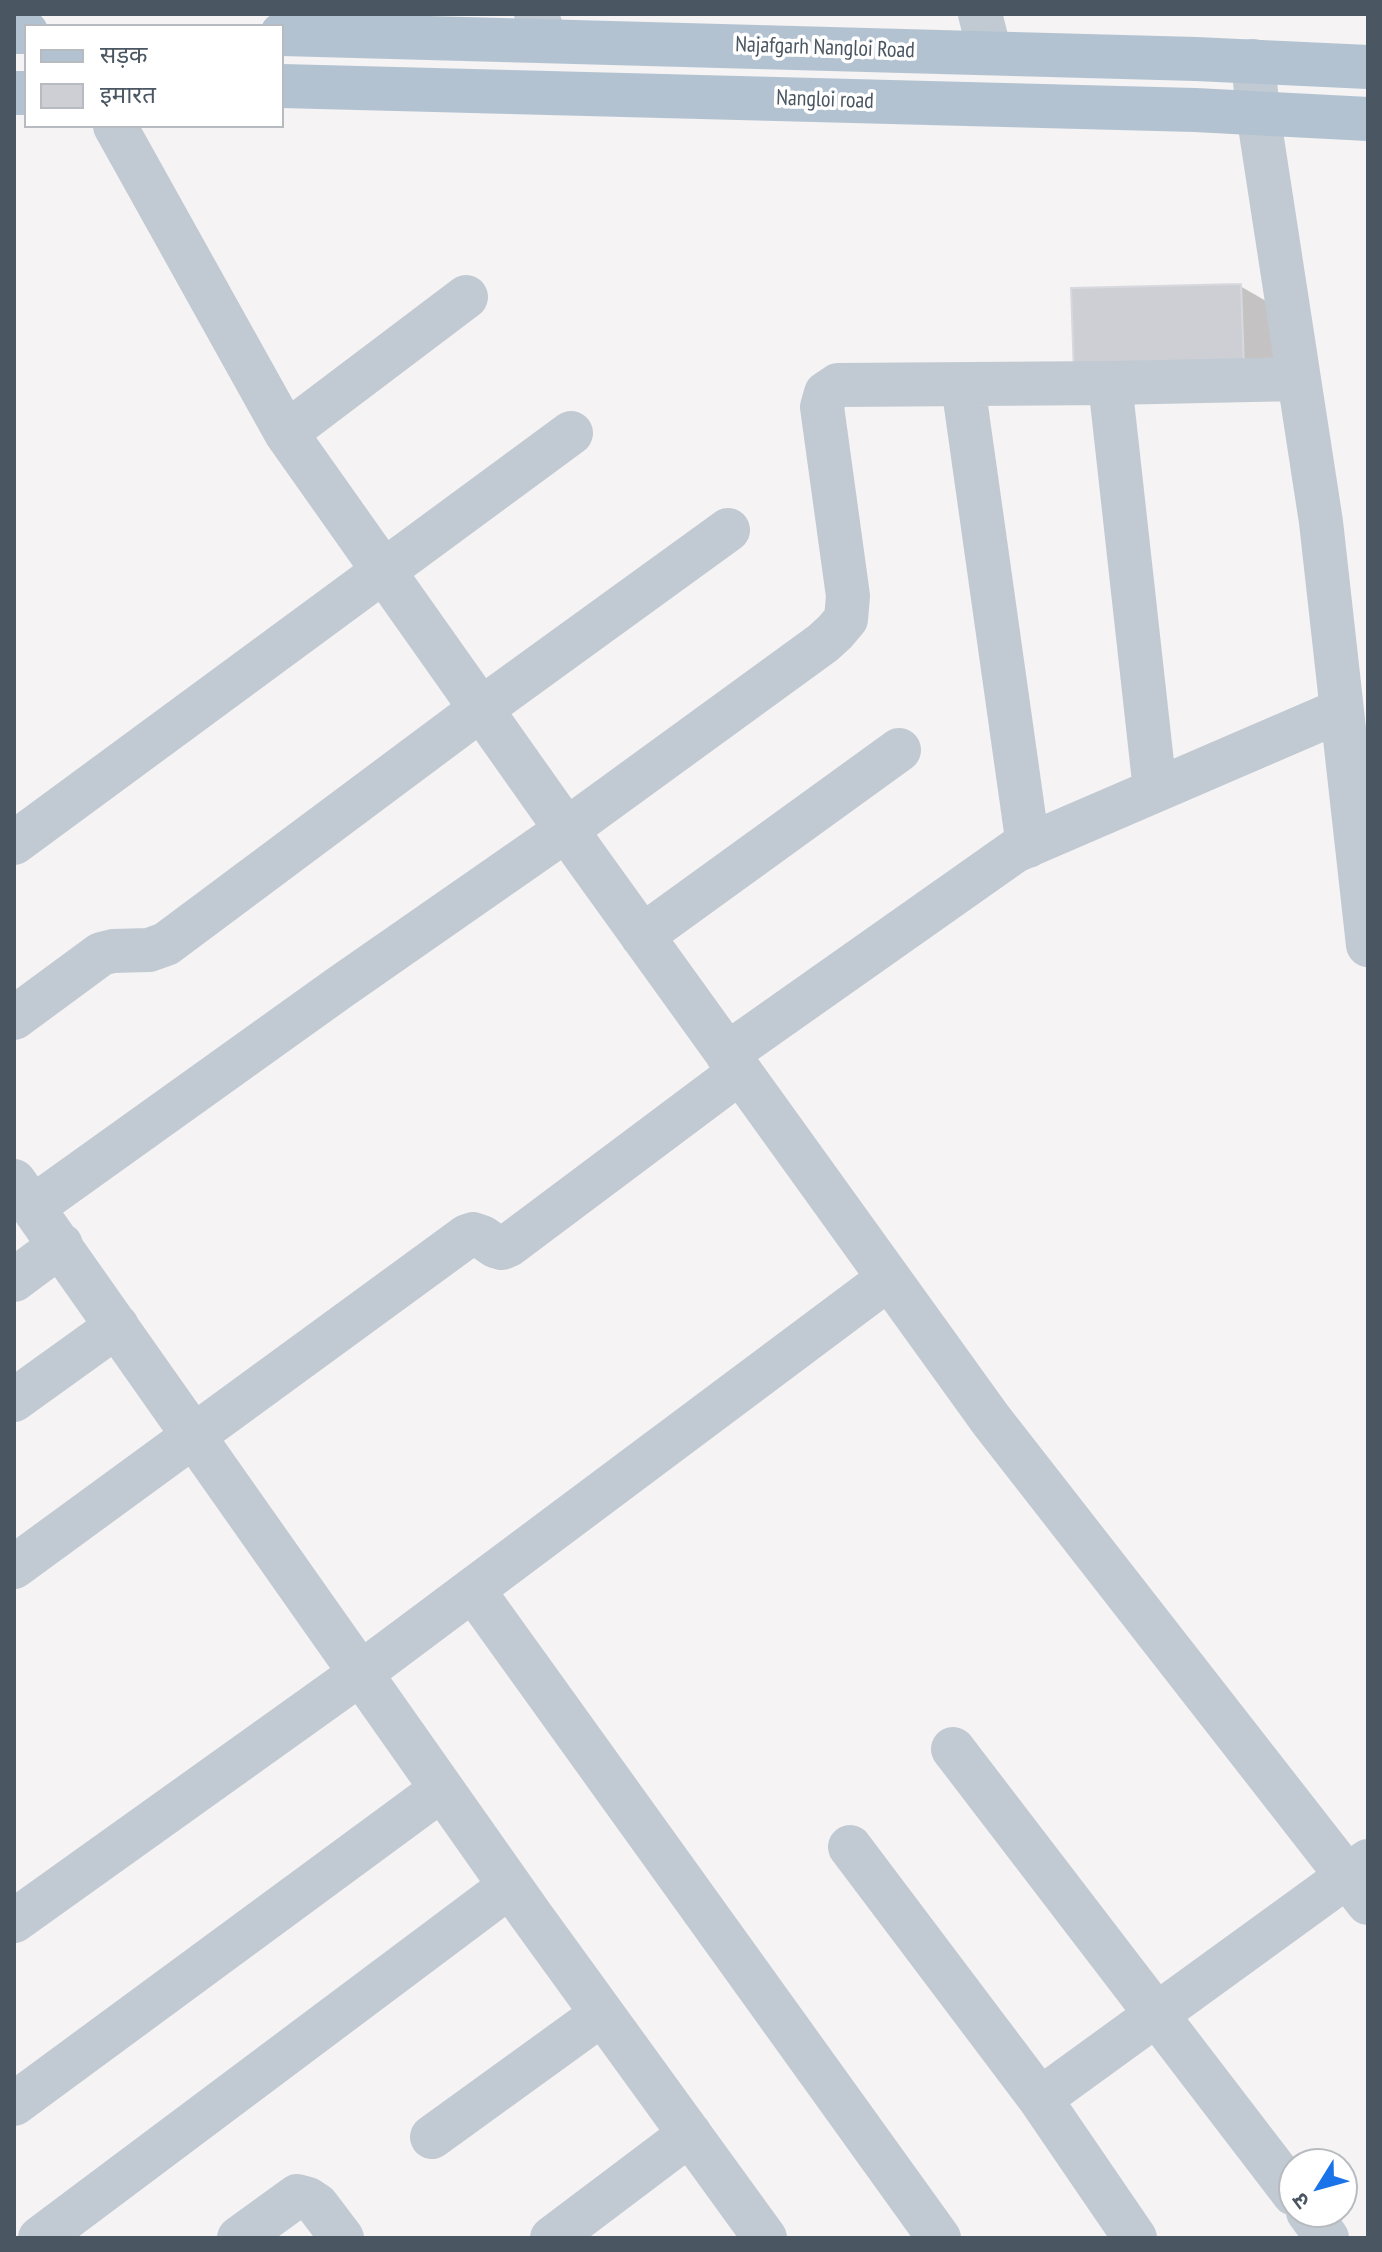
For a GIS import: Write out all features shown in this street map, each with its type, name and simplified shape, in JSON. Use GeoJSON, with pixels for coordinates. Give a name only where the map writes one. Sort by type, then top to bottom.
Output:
{"type":"FeatureCollection","features":[{"type":"Feature","properties":{"kind":"main road","name":"Najafgarh Nangloi Road"},"geometry":{"type":"LineString","coordinates":[[284,34],[541,27],[985,33],[1253,61],[1368,67]]}},
{"type":"Feature","properties":{"kind":"main road","name":"Nangloi road"},"geometry":{"type":"LineString","coordinates":[[284,86],[1258,113],[1368,119]]}},
{"type":"Feature","properties":{"kind":"street"},"geometry":{"type":"LineString","coordinates":[[1253,61],[1258,113],[1321,522],[1368,945]]}},
{"type":"Feature","properties":{"kind":"street"},"geometry":{"type":"LineString","coordinates":[[116,128],[286,433],[566,830],[991,1420],[1361,1880],[1157,2015],[1040,2099]]}},
{"type":"Feature","properties":{"kind":"street"},"geometry":{"type":"LineString","coordinates":[[286,433],[466,297]]}},
{"type":"Feature","properties":{"kind":"street"},"geometry":{"type":"LineString","coordinates":[[765,2238],[510,1886],[23,1194],[339,988],[566,830],[823,643],[846,619],[848,596],[822,407],[826,393],[838,385],[1299,379]]}},
{"type":"Feature","properties":{"kind":"street"},"geometry":{"type":"LineString","coordinates":[[1110,383],[1155,790]]}},
{"type":"Feature","properties":{"kind":"street"},"geometry":{"type":"LineString","coordinates":[[963,385],[1028,846]]}},
{"type":"Feature","properties":{"kind":"street"},"geometry":{"type":"LineString","coordinates":[[14,843],[571,433]]}},
{"type":"Feature","properties":{"kind":"street"},"geometry":{"type":"LineString","coordinates":[[14,1018],[101,954],[149,950],[166,944],[728,530]]}},
{"type":"Feature","properties":{"kind":"street"},"geometry":{"type":"LineString","coordinates":[[14,1567],[467,1236],[482,1237],[502,1248],[509,1245],[734,1063],[1015,851],[1342,710]]}},
{"type":"Feature","properties":{"kind":"street"},"geometry":{"type":"LineString","coordinates":[[642,936],[899,750]]}},
{"type":"Feature","properties":{"kind":"street"},"geometry":{"type":"LineString","coordinates":[[14,1280],[61,1245]]}},
{"type":"Feature","properties":{"kind":"street"},"geometry":{"type":"LineString","coordinates":[[14,1921],[361,1673],[888,1279]]}},
{"type":"Feature","properties":{"kind":"street"},"geometry":{"type":"LineString","coordinates":[[14,1400],[117,1326]]}},
{"type":"Feature","properties":{"kind":"street"},"geometry":{"type":"LineString","coordinates":[[473,1590],[939,2238]]}},
{"type":"Feature","properties":{"kind":"street"},"geometry":{"type":"LineString","coordinates":[[953,1749],[1278,2173]]}},
{"type":"Feature","properties":{"kind":"street"},"geometry":{"type":"LineString","coordinates":[[14,2104],[442,1789]]}},
{"type":"Feature","properties":{"kind":"street"},"geometry":{"type":"LineString","coordinates":[[850,1847],[1040,2099],[1135,2238]]}},
{"type":"Feature","properties":{"kind":"street"},"geometry":{"type":"LineString","coordinates":[[40,2238],[510,1886]]}},
{"type":"Feature","properties":{"kind":"street"},"geometry":{"type":"LineString","coordinates":[[432,2137],[602,2014]]}},
{"type":"Feature","properties":{"kind":"street"},"geometry":{"type":"LineString","coordinates":[[567,2234],[690,2134]]}},
{"type":"Feature","properties":{"kind":"street"},"geometry":{"type":"LineString","coordinates":[[239,2238],[297,2196],[317,2205],[342,2238]]}},
{"type":"Feature","properties":{"kind":"building"},"geometry":{"type":"Polygon","coordinates":[[[1241,284],[1244,370],[1074,374],[1071,288],[1241,284]]]}}]}
